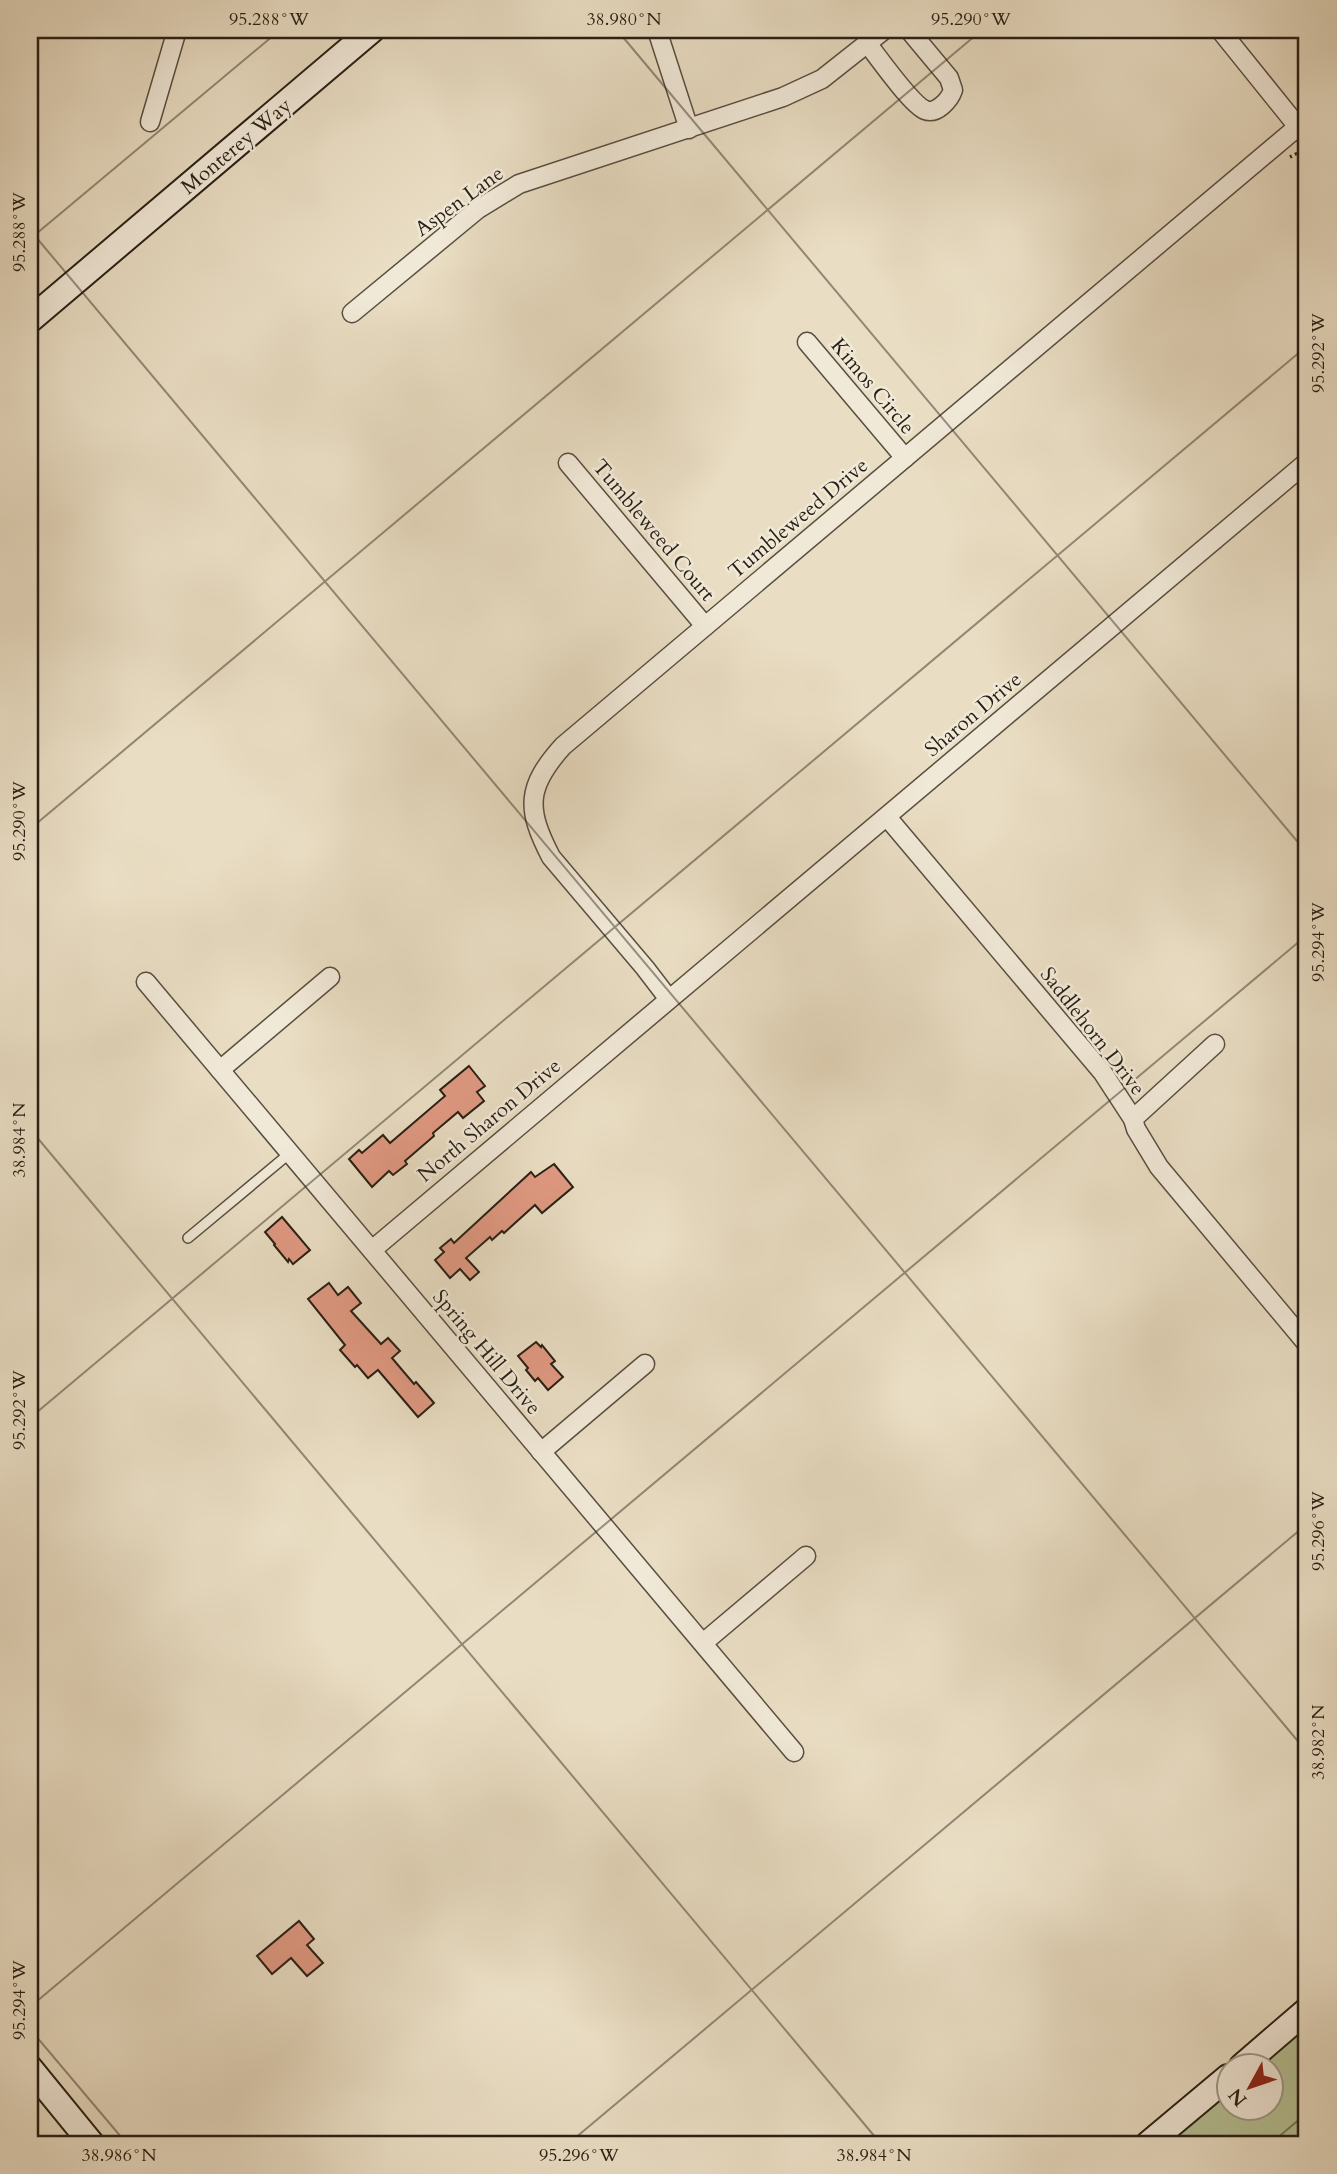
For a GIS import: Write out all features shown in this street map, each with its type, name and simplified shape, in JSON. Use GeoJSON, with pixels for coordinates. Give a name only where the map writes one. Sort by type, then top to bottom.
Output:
{"type":"FeatureCollection","features":[{"type":"Feature","properties":{"kind":"street"},"geometry":{"type":"LineString","coordinates":[[150,122],[177,30]]}},
{"type":"Feature","properties":{"kind":"street","name":"Monterey Way"},"geometry":{"type":"LineString","coordinates":[[30,320],[372,30]]}},
{"type":"Feature","properties":{"kind":"street"},"geometry":{"type":"LineString","coordinates":[[657,30],[689,129]]}},
{"type":"Feature","properties":{"kind":"street","name":"Aspen Lane"},"geometry":{"type":"LineString","coordinates":[[352,313],[478,209],[519,184],[783,97],[821,79],[884,30]]}},
{"type":"Feature","properties":{"kind":"street"},"geometry":{"type":"LineString","coordinates":[[867,43],[915,101],[926,110],[934,110],[950,99],[953,89],[949,78],[909,30]]}},
{"type":"Feature","properties":{"kind":"street"},"geometry":{"type":"LineString","coordinates":[[1220,30],[1304,128]]}},
{"type":"Feature","properties":{"kind":"street","name":"Tumbleweed Drive"},"geometry":{"type":"LineString","coordinates":[[668,998],[551,857],[535,819],[535,791],[545,765],[563,746],[905,458],[1304,128]]}},
{"type":"Feature","properties":{"kind":"street","name":"Kimos Circle"},"geometry":{"type":"LineString","coordinates":[[807,342],[905,458]]}},
{"type":"Feature","properties":{"kind":"street","name":"Tumbleweed Court"},"geometry":{"type":"LineString","coordinates":[[569,463],[705,626]]}},
{"type":"Feature","properties":{"kind":"street","name":"Sharon Drive"},"geometry":{"type":"LineString","coordinates":[[668,998],[1307,463]]}},
{"type":"Feature","properties":{"kind":"street","name":"Saddlehorn Drive"},"geometry":{"type":"LineString","coordinates":[[887,817],[1103,1073],[1133,1119],[1144,1145],[1170,1182],[1307,1344]]}},
{"type":"Feature","properties":{"kind":"street"},"geometry":{"type":"LineString","coordinates":[[220,1070],[330,977]]}},
{"type":"Feature","properties":{"kind":"street","name":"Spring Hill Drive"},"geometry":{"type":"LineString","coordinates":[[146,982],[794,1752]]}},
{"type":"Feature","properties":{"kind":"street","name":"North Sharon Drive"},"geometry":{"type":"LineString","coordinates":[[372,1250],[668,998]]}},
{"type":"Feature","properties":{"kind":"street"},"geometry":{"type":"LineString","coordinates":[[1133,1119],[1215,1044]]}},
{"type":"Feature","properties":{"kind":"street"},"geometry":{"type":"LineString","coordinates":[[541,1452],[645,1364]]}},
{"type":"Feature","properties":{"kind":"street"},"geometry":{"type":"LineString","coordinates":[[703,1643],[806,1556]]}},
{"type":"Feature","properties":{"kind":"street"},"geometry":{"type":"LineString","coordinates":[[1258,2052],[1307,2010]]}},
{"type":"Feature","properties":{"kind":"street"},"geometry":{"type":"LineString","coordinates":[[32,2077],[92,2144]]}},
{"type":"Feature","properties":{"kind":"street"},"geometry":{"type":"LineString","coordinates":[[1148,2144],[1214,2089]]}},
{"type":"Feature","properties":{"kind":"lane"},"geometry":{"type":"LineString","coordinates":[[188,1238],[290,1153]]}},
{"type":"Feature","properties":{"kind":"green space"},"geometry":{"type":"Polygon","coordinates":[[[1307,2010],[1307,2144],[1148,2144],[1214,2089],[1214,2122],[1284,2122],[1284,2052],[1257,2052],[1307,2010]]]}},
{"type":"Feature","properties":{"kind":"building"},"geometry":{"type":"Polygon","coordinates":[[[469,1066],[485,1086],[477,1092],[484,1101],[463,1118],[458,1112],[405,1161],[407,1164],[393,1175],[389,1171],[372,1187],[349,1159],[359,1150],[362,1153],[383,1135],[390,1143],[445,1096],[440,1090],[469,1066]]]}},
{"type":"Feature","properties":{"kind":"building"},"geometry":{"type":"Polygon","coordinates":[[[554,1164],[573,1187],[542,1213],[535,1205],[504,1233],[502,1231],[492,1240],[490,1237],[466,1258],[479,1272],[470,1280],[460,1269],[450,1278],[435,1260],[444,1252],[440,1248],[451,1239],[454,1243],[531,1172],[535,1177],[554,1164]]]}},
{"type":"Feature","properties":{"kind":"building"},"geometry":{"type":"Polygon","coordinates":[[[282,1217],[310,1250],[293,1264],[289,1259],[288,1262],[265,1232],[282,1217]]]}},
{"type":"Feature","properties":{"kind":"building"},"geometry":{"type":"Polygon","coordinates":[[[329,1283],[338,1295],[348,1287],[361,1303],[351,1311],[381,1344],[388,1338],[400,1351],[392,1358],[434,1403],[418,1417],[378,1370],[368,1378],[340,1350],[345,1345],[308,1299],[329,1283]]]}},
{"type":"Feature","properties":{"kind":"building"},"geometry":{"type":"Polygon","coordinates":[[[536,1342],[541,1347],[542,1345],[555,1361],[551,1364],[563,1377],[548,1390],[538,1378],[535,1381],[518,1356],[536,1342]]]}},
{"type":"Feature","properties":{"kind":"building"},"geometry":{"type":"Polygon","coordinates":[[[299,1921],[314,1939],[307,1945],[323,1963],[307,1976],[291,1958],[272,1974],[257,1956],[299,1921]]]}}]}
